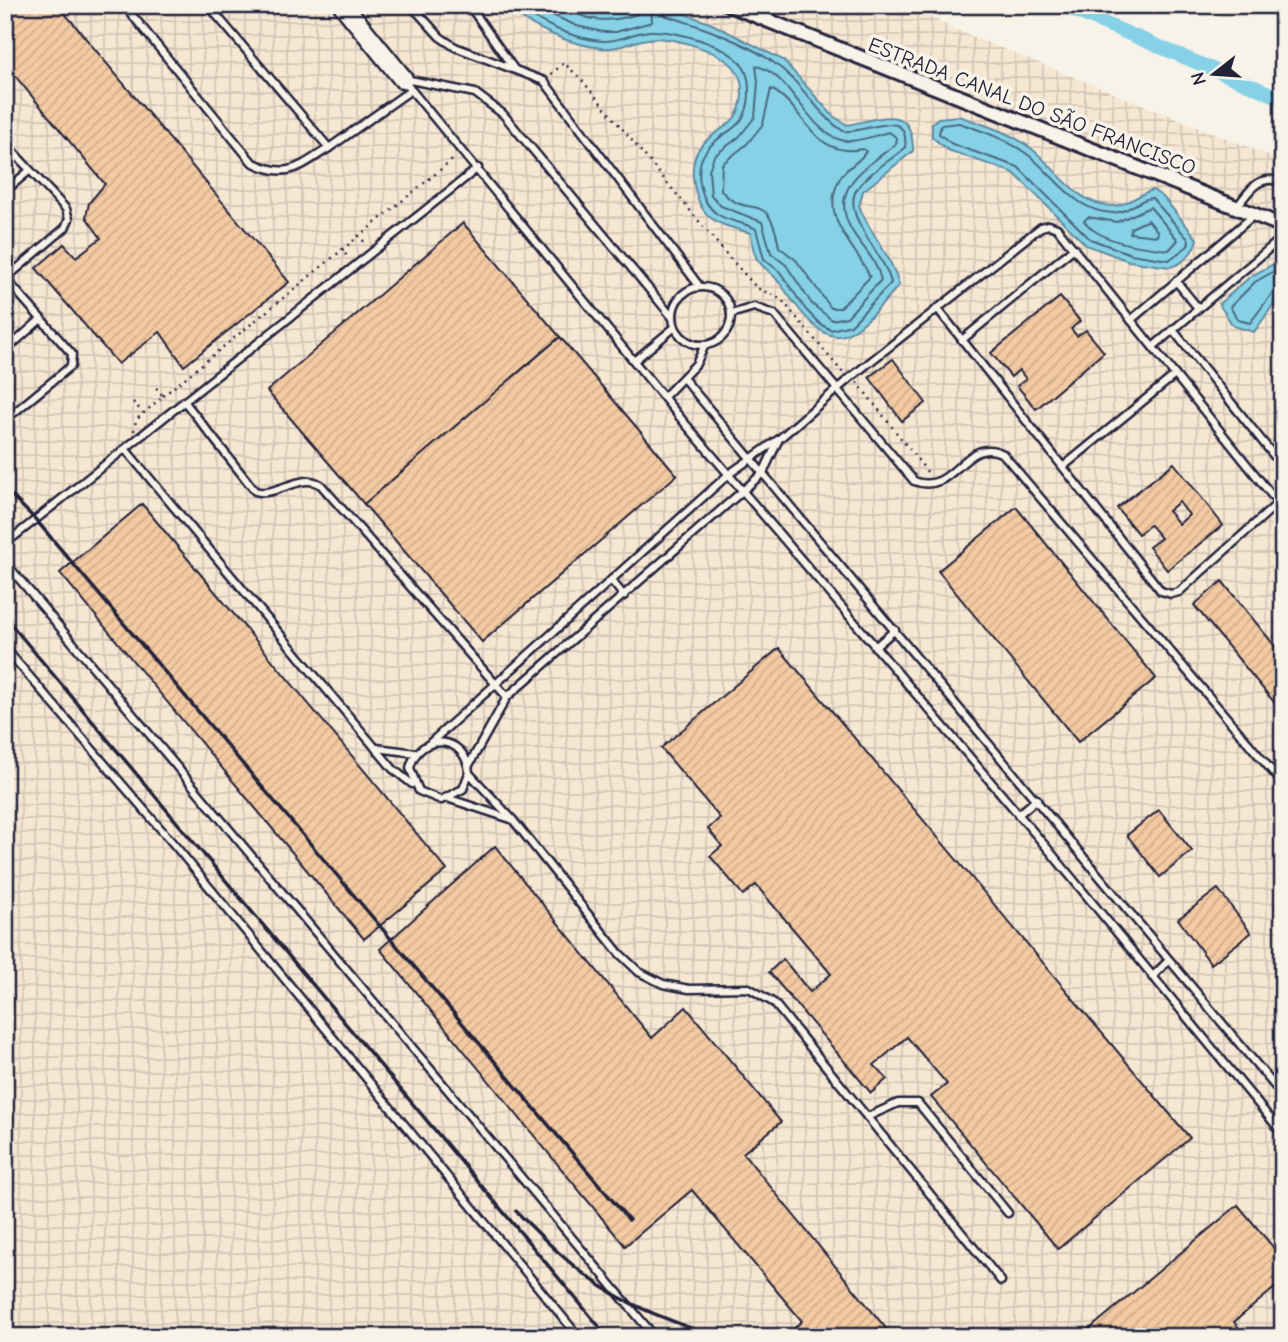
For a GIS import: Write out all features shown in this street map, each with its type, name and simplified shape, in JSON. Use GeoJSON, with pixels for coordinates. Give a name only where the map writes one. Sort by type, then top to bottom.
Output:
{"type":"FeatureCollection","features":[{"type":"Feature","properties":{"kind":"street"},"geometry":{"type":"LineString","coordinates":[[343,5],[407,84]]}},
{"type":"Feature","properties":{"kind":"street","name":"ESTRADA CANAL DO SÃO FRANCISCO"},"geometry":{"type":"LineString","coordinates":[[729,5],[1283,226]]}},
{"type":"Feature","properties":{"kind":"lane"},"geometry":{"type":"LineString","coordinates":[[124,5],[252,162],[279,173],[295,169],[329,148],[407,84],[475,93],[503,114],[673,318],[676,327],[687,341],[705,345],[721,338],[727,331],[732,314],[725,297],[718,291],[700,287],[684,294],[674,309],[673,318]]}},
{"type":"Feature","properties":{"kind":"lane"},"geometry":{"type":"LineString","coordinates":[[208,5],[329,148]]}},
{"type":"Feature","properties":{"kind":"lane"},"geometry":{"type":"LineString","coordinates":[[411,5],[440,37],[455,47],[544,81],[700,287]]}},
{"type":"Feature","properties":{"kind":"lane"},"geometry":{"type":"LineString","coordinates":[[469,5],[514,70]]}},
{"type":"Feature","properties":{"kind":"lane"},"geometry":{"type":"LineString","coordinates":[[407,84],[743,492],[1283,1134]]}},
{"type":"Feature","properties":{"kind":"lane"},"geometry":{"type":"LineString","coordinates":[[5,143],[66,209],[69,219],[65,228],[5,279],[72,354],[74,361],[5,420]]}},
{"type":"Feature","properties":{"kind":"lane"},"geometry":{"type":"LineString","coordinates":[[5,544],[371,250],[478,168]]}},
{"type":"Feature","properties":{"kind":"lane"},"geometry":{"type":"LineString","coordinates":[[5,191],[29,171]]}},
{"type":"Feature","properties":{"kind":"lane"},"geometry":{"type":"LineString","coordinates":[[1237,208],[1251,187],[1260,181],[1269,178],[1283,182]]}},
{"type":"Feature","properties":{"kind":"lane"},"geometry":{"type":"LineString","coordinates":[[1131,320],[1254,214]]}},
{"type":"Feature","properties":{"kind":"lane"},"geometry":{"type":"LineString","coordinates":[[414,785],[410,768],[416,753],[729,474],[779,439],[836,387],[852,376],[937,308],[1041,227],[1049,225],[1057,228],[1281,504],[1179,592],[1171,594],[1161,591],[937,308]]}},
{"type":"Feature","properties":{"kind":"lane"},"geometry":{"type":"LineString","coordinates":[[1154,346],[1283,237]]}},
{"type":"Feature","properties":{"kind":"lane"},"geometry":{"type":"LineString","coordinates":[[962,340],[1074,248]]}},
{"type":"Feature","properties":{"kind":"lane"},"geometry":{"type":"LineString","coordinates":[[1176,281],[1198,308]]}},
{"type":"Feature","properties":{"kind":"lane"},"geometry":{"type":"LineString","coordinates":[[732,314],[754,307],[769,310],[914,481],[926,485],[938,483],[981,449],[990,448],[1003,454],[1283,784]]}},
{"type":"Feature","properties":{"kind":"lane"},"geometry":{"type":"LineString","coordinates":[[5,351],[41,319]]}},
{"type":"Feature","properties":{"kind":"lane"},"geometry":{"type":"LineString","coordinates":[[634,360],[676,327]]}},
{"type":"Feature","properties":{"kind":"lane"},"geometry":{"type":"LineString","coordinates":[[1174,330],[1283,467]]}},
{"type":"Feature","properties":{"kind":"lane"},"geometry":{"type":"LineString","coordinates":[[664,397],[696,364],[705,345]]}},
{"type":"Feature","properties":{"kind":"lane"},"geometry":{"type":"LineString","coordinates":[[1064,466],[1175,375]]}},
{"type":"Feature","properties":{"kind":"lane"},"geometry":{"type":"LineString","coordinates":[[684,379],[1283,1096]]}},
{"type":"Feature","properties":{"kind":"lane"},"geometry":{"type":"LineString","coordinates":[[184,401],[255,491],[263,493],[309,481],[321,485],[507,697]]}},
{"type":"Feature","properties":{"kind":"lane"},"geometry":{"type":"LineString","coordinates":[[450,799],[463,789],[469,765],[507,697],[743,492],[763,473],[779,439]]}},
{"type":"Feature","properties":{"kind":"lane"},"geometry":{"type":"LineString","coordinates":[[125,450],[393,769],[433,800],[450,799],[513,820]]}},
{"type":"Feature","properties":{"kind":"lane"},"geometry":{"type":"LineString","coordinates":[[5,562],[655,1337]]}},
{"type":"Feature","properties":{"kind":"lane"},"geometry":{"type":"LineString","coordinates":[[611,580],[624,596]]}},
{"type":"Feature","properties":{"kind":"lane"},"geometry":{"type":"LineString","coordinates":[[875,647],[895,630]]}},
{"type":"Feature","properties":{"kind":"lane"},"geometry":{"type":"LineString","coordinates":[[5,648],[177,848],[579,1337]]}},
{"type":"Feature","properties":{"kind":"lane"},"geometry":{"type":"LineString","coordinates":[[430,743],[454,745],[469,765]]}},
{"type":"Feature","properties":{"kind":"lane"},"geometry":{"type":"LineString","coordinates":[[377,748],[416,753]]}},
{"type":"Feature","properties":{"kind":"lane"},"geometry":{"type":"LineString","coordinates":[[469,773],[513,820],[619,953],[639,972],[663,984],[689,989],[749,988],[774,1003],[1001,1281]]}},
{"type":"Feature","properties":{"kind":"lane"},"geometry":{"type":"LineString","coordinates":[[1018,816],[1037,799]]}},
{"type":"Feature","properties":{"kind":"lane"},"geometry":{"type":"LineString","coordinates":[[1152,977],[1168,961]]}},
{"type":"Feature","properties":{"kind":"lane"},"geometry":{"type":"LineString","coordinates":[[867,1117],[898,1103],[918,1103],[1007,1213]]}},
{"type":"Feature","properties":{"kind":"path"},"geometry":{"type":"LineString","coordinates":[[544,81],[564,63],[581,79],[726,255],[757,288],[781,299],[842,373],[852,376],[938,483]]}},
{"type":"Feature","properties":{"kind":"path"},"geometry":{"type":"LineString","coordinates":[[136,420],[341,248],[464,151]]}},
{"type":"Feature","properties":{"kind":"path"},"geometry":{"type":"LineString","coordinates":[[358,235],[371,250]]}},
{"type":"Feature","properties":{"kind":"path"},"geometry":{"type":"LineString","coordinates":[[341,248],[354,264]]}},
{"type":"Feature","properties":{"kind":"path"},"geometry":{"type":"LineString","coordinates":[[154,385],[163,396]]}},
{"type":"Feature","properties":{"kind":"path"},"geometry":{"type":"LineString","coordinates":[[133,402],[143,414]]}},
{"type":"Feature","properties":{"kind":"shaded area"},"geometry":{"type":"Polygon","coordinates":[[[5,5],[906,5],[954,29],[1283,161],[1283,1337],[33,1337],[5,1323],[5,5]]]}},
{"type":"Feature","properties":{"kind":"water"},"geometry":{"type":"Polygon","coordinates":[[[504,5],[656,5],[712,24],[783,60],[833,116],[847,125],[892,117],[901,120],[907,125],[912,136],[913,151],[863,191],[859,206],[891,264],[899,285],[865,322],[851,332],[839,336],[827,334],[799,309],[776,278],[757,259],[751,233],[717,222],[704,211],[695,191],[693,165],[699,149],[733,120],[740,106],[741,79],[729,63],[708,51],[669,39],[648,39],[607,48],[575,43],[537,27],[504,5]]]}},
{"type":"Feature","properties":{"kind":"water"},"geometry":{"type":"Polygon","coordinates":[[[959,116],[1024,143],[1079,194],[1101,205],[1119,205],[1153,190],[1164,198],[1197,239],[1193,249],[1183,261],[1169,267],[1129,261],[1086,245],[1014,173],[948,150],[932,137],[932,123],[938,118],[959,116]]]}},
{"type":"Feature","properties":{"kind":"water"},"geometry":{"type":"Polygon","coordinates":[[[1283,259],[1283,291],[1254,332],[1233,326],[1219,304],[1251,276],[1283,259]]]}},
{"type":"Feature","properties":{"kind":"building"},"geometry":{"type":"Polygon","coordinates":[[[5,5],[58,5],[289,282],[184,366],[160,332],[118,364],[36,268],[64,244],[76,257],[101,238],[86,217],[89,203],[105,184],[5,64],[5,5]]]}},
{"type":"Feature","properties":{"kind":"building"},"geometry":{"type":"Polygon","coordinates":[[[463,223],[560,337],[364,504],[267,391],[463,223]]]}},
{"type":"Feature","properties":{"kind":"building"},"geometry":{"type":"Polygon","coordinates":[[[1060,297],[1080,321],[1071,329],[1077,336],[1086,330],[1104,352],[1036,409],[1017,386],[1026,379],[1019,370],[1011,377],[991,353],[1060,297]]]}},
{"type":"Feature","properties":{"kind":"building"},"geometry":{"type":"Polygon","coordinates":[[[560,337],[677,475],[482,642],[364,504],[560,337]]]}},
{"type":"Feature","properties":{"kind":"building"},"geometry":{"type":"Polygon","coordinates":[[[893,359],[926,403],[902,421],[869,377],[893,359]]]}},
{"type":"Feature","properties":{"kind":"building"},"geometry":{"type":"Polygon","coordinates":[[[1174,463],[1223,525],[1167,570],[1149,547],[1161,538],[1150,525],[1138,534],[1117,508],[1174,463]],[[1179,502],[1168,511],[1179,524],[1189,515],[1179,502]]]}},
{"type":"Feature","properties":{"kind":"building"},"geometry":{"type":"Polygon","coordinates":[[[142,504],[447,870],[364,939],[60,573],[142,504]]]}},
{"type":"Feature","properties":{"kind":"building"},"geometry":{"type":"Polygon","coordinates":[[[1016,507],[1156,678],[1078,742],[938,571],[1016,507]]]}},
{"type":"Feature","properties":{"kind":"building"},"geometry":{"type":"Polygon","coordinates":[[[1222,581],[1283,656],[1283,713],[1194,605],[1222,581]]]}},
{"type":"Feature","properties":{"kind":"building"},"geometry":{"type":"Polygon","coordinates":[[[779,648],[1190,1138],[1058,1249],[931,1097],[947,1084],[907,1037],[874,1065],[887,1079],[871,1093],[769,972],[783,959],[810,992],[831,974],[756,885],[743,895],[710,856],[722,846],[708,829],[720,818],[661,748],[779,648]]]}},
{"type":"Feature","properties":{"kind":"building"},"geometry":{"type":"Polygon","coordinates":[[[1159,810],[1192,851],[1160,877],[1127,835],[1159,810]]]}},
{"type":"Feature","properties":{"kind":"building"},"geometry":{"type":"Polygon","coordinates":[[[495,846],[652,1038],[686,1007],[781,1122],[743,1153],[893,1337],[785,1337],[802,1321],[692,1190],[625,1246],[380,949],[495,846]]]}},
{"type":"Feature","properties":{"kind":"building"},"geometry":{"type":"Polygon","coordinates":[[[1218,889],[1251,933],[1211,964],[1178,919],[1218,889]]]}},
{"type":"Feature","properties":{"kind":"building"},"geometry":{"type":"Polygon","coordinates":[[[1238,1205],[1283,1259],[1283,1281],[1234,1322],[1246,1337],[1080,1337],[1238,1205]]]}},
{"type":"Feature","properties":{"kind":"waterway"},"geometry":{"type":"LineString","coordinates":[[1061,5],[1283,99]]}},
{"type":"Feature","properties":{"kind":"railway"},"geometry":{"type":"LineString","coordinates":[[5,489],[36,520],[629,1220]]}},
{"type":"Feature","properties":{"kind":"railway"},"geometry":{"type":"LineString","coordinates":[[5,617],[608,1337]]}},
{"type":"Feature","properties":{"kind":"railway"},"geometry":{"type":"LineString","coordinates":[[516,1211],[567,1260],[601,1286],[642,1308],[714,1337]]}}]}
